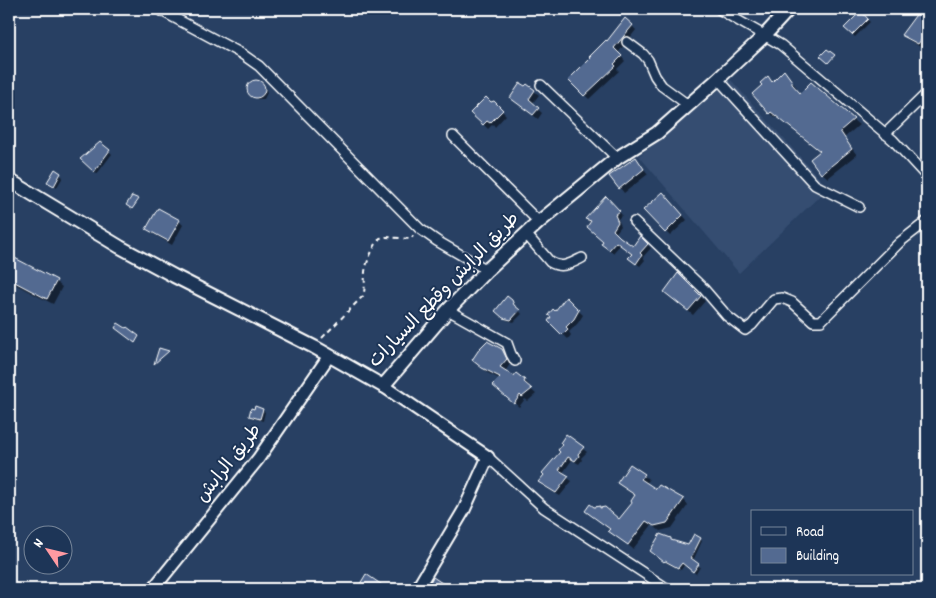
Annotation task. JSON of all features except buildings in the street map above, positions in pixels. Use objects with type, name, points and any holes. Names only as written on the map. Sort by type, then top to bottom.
[{"type":"main road","name":"طريق الرابش وقطع السيارات","points":[[9,180],[134,254],[314,347],[383,386],[448,310],[487,270],[539,222],[617,158],[658,133],[718,79],[789,9]]},
{"type":"street","points":[[158,9],[242,54],[259,66],[420,229],[487,270]]},
{"type":"street","points":[[719,9],[737,21],[765,34],[787,50],[885,134],[908,155],[927,177]]},
{"type":"street","points":[[627,42],[648,60],[662,86],[688,106]]},
{"type":"street","points":[[718,79],[814,185],[859,207]]},
{"type":"street","points":[[541,85],[617,158]]},
{"type":"street","points":[[885,134],[927,94]]},
{"type":"street","points":[[453,136],[539,222]]},
{"type":"street","points":[[634,222],[703,288],[729,318],[745,330],[752,325],[774,300],[782,298],[792,302],[813,321],[821,321],[900,242],[927,221]]},
{"type":"street","points":[[526,234],[550,262],[555,265],[568,265],[582,258]]},
{"type":"street","points":[[448,310],[507,343],[515,361]]},
{"type":"street","name":"طريق الرابش","points":[[153,589],[258,459],[329,356]]},
{"type":"street","points":[[383,386],[488,457],[544,508],[668,589]]},
{"type":"street","points":[[417,589],[464,510],[488,457]]},
{"type":"path","points":[[314,347],[363,296],[366,287],[365,270],[375,245],[380,238],[410,238],[420,229]]},
{"type":"shaded area","points":[[731,80],[828,188],[739,273],[639,156]]}]
